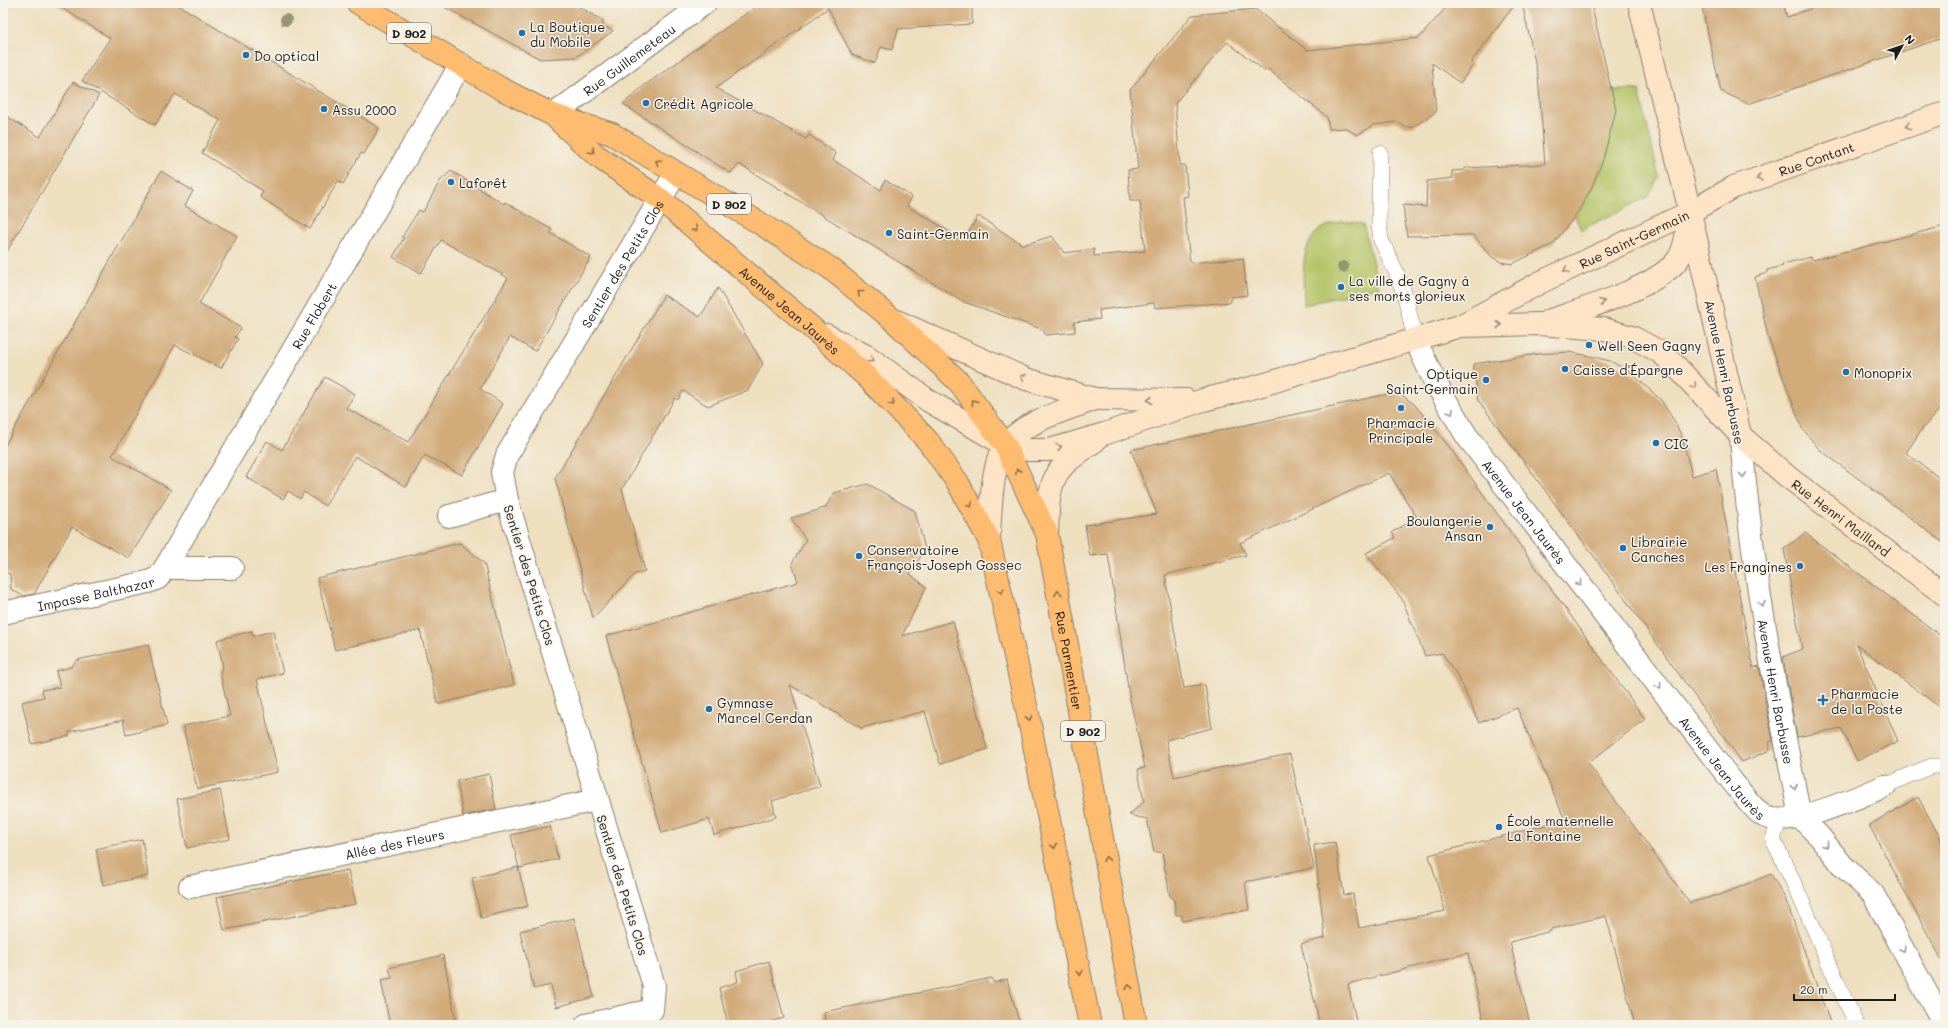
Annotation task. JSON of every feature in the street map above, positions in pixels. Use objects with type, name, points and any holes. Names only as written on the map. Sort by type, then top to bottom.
[{"type":"main road","name":"Avenue Jean Jaurès","points":[[358,3],[500,88],[553,115],[612,134],[830,268],[891,318],[959,382],[1005,445]]},
{"type":"main road","name":"Avenue Henri Barbusse","points":[[1639,3],[1690,212],[1741,436]]},
{"type":"main road","name":"Rue Contant","points":[[1690,212],[1734,187],[1945,113]]},
{"type":"main road","name":"Avenue Jean Jaurès","points":[[553,115],[597,156],[660,199],[812,328],[867,377],[928,441],[958,483],[989,540]]},
{"type":"main road","name":"Rue Saint-Germain","points":[[1539,324],[1598,304],[1630,291],[1664,273],[1677,261],[1686,240],[1690,212]]},
{"type":"main road","name":"Rue Saint-Germain","points":[[1415,339],[1460,326],[1541,282],[1690,212]]},
{"type":"main road","points":[[891,318],[1026,379],[1095,399],[1203,400]]},
{"type":"main road","name":"Rue Saint-Germain","points":[[1460,326],[1539,324],[1604,329],[1632,337],[1660,352],[1673,363],[1741,436]]},
{"type":"main road","points":[[812,328],[868,357],[929,401],[1005,445],[1029,450],[1050,450],[1104,434],[1203,400],[1255,387],[1415,339]]},
{"type":"main road","points":[[989,540],[995,471],[1005,445],[1022,430],[1037,421],[1095,399]]},
{"type":"main road","points":[[1047,534],[1049,498],[1054,478],[1063,466],[1104,434]]},
{"type":"main road","name":"Rue Henri Maillard","points":[[1741,436],[1788,477],[1945,595]]},
{"type":"main road","name":"Rue Parmentier","points":[[1005,445],[1047,534],[1136,1025]]},
{"type":"main road","name":"D 902","points":[[989,540],[1025,702],[1090,1025]]},
{"type":"street","name":"Rue Guillemeteau","points":[[553,115],[704,3]]},
{"type":"street","name":"Rue Flobert","points":[[165,568],[461,64]]},
{"type":"street","name":"Sentier des Petits Clos","points":[[586,1025],[652,1010],[654,986],[507,500],[502,472],[507,455],[676,173]]},
{"type":"street","name":"Avenue Jean Jaurès","points":[[1415,339],[1434,380],[1466,435],[1724,771],[1763,816],[1789,818]]},
{"type":"street","name":"Avenue Henri Barbusse","points":[[1741,436],[1745,501],[1755,563],[1789,818]]},
{"type":"street","points":[[449,516],[507,500]]},
{"type":"street","name":"Impasse Balthazar","points":[[3,614],[148,582],[158,578],[165,568],[232,568]]},
{"type":"street","points":[[1789,818],[1842,805],[1885,786]]},
{"type":"street","name":"Allée des Fleurs","points":[[190,887],[597,800]]},
{"type":"street","points":[[1789,818],[1820,837],[1843,866],[1873,894],[1944,1025]]},
{"type":"lane","points":[[1380,153],[1380,240],[1398,276],[1415,339]]},
{"type":"lane","points":[[1885,786],[1932,766],[1944,767]]},
{"type":"lane","points":[[1789,818],[1773,840],[1793,878],[1830,969],[1857,1025]]},
{"type":"green space","points":[[1608,90],[1639,90],[1659,177],[1648,197],[1581,230],[1575,216],[1591,189],[1603,160]]},
{"type":"green space","points":[[1342,221],[1363,224],[1379,287],[1304,305],[1303,275],[1305,255],[1312,237],[1319,230]]},
{"type":"building","points":[[54,3],[175,3],[379,128],[364,154],[361,153],[343,184],[338,181],[310,229],[260,197],[263,191],[202,153],[220,120],[175,94],[155,125],[82,81],[110,38]]},
{"type":"building","points":[[437,3],[573,3],[603,21],[602,25],[613,31],[576,57],[540,59]]},
{"type":"building","points":[[761,3],[972,3],[972,24],[898,29],[892,50],[881,47],[875,63],[852,55],[828,8],[716,88],[806,139],[809,135],[836,153],[833,160],[881,190],[885,180],[912,197],[907,206],[964,240],[978,216],[1023,245],[1052,236],[1064,253],[1094,249],[1094,256],[1145,251],[1140,201],[1130,201],[1128,170],[1138,169],[1130,90],[1192,15],[1255,9],[1307,50],[1419,38],[1450,3],[1516,3],[1471,62],[1473,65],[1460,83],[1432,63],[1436,112],[1413,127],[1405,127],[1397,122],[1374,125],[1357,135],[1346,128],[1329,129],[1327,117],[1268,69],[1265,71],[1227,42],[1175,103],[1180,165],[1185,165],[1188,196],[1183,197],[1190,263],[1243,258],[1247,295],[1231,297],[1231,302],[1155,308],[1154,303],[1099,310],[1100,319],[1074,322],[1075,332],[1045,335],[1044,330],[964,302],[739,164],[730,173],[623,104],[645,85]]},
{"type":"building","points":[[1522,3],[1591,3],[1616,110],[1603,160],[1591,189],[1578,212],[1553,244],[1512,264],[1501,262],[1492,257],[1473,235],[1407,236],[1403,205],[1426,207],[1427,181],[1453,178],[1452,171],[1464,170],[1464,168],[1545,164],[1538,76]]},
{"type":"building","points":[[1701,3],[1783,3],[1787,17],[1827,3],[1945,3],[1945,37],[1748,104],[1721,91]]},
{"type":"building","points":[[73,82],[99,95],[3,258],[3,114],[40,137]]},
{"type":"building","points":[[161,171],[193,191],[185,206],[237,236],[199,304],[241,328],[235,337],[238,339],[221,368],[175,345],[112,456],[171,490],[129,558],[72,527],[34,594],[23,596],[11,589],[10,574],[3,571],[3,449]]},
{"type":"building","points":[[451,171],[504,204],[505,202],[552,230],[550,233],[591,257],[535,351],[510,337],[480,389],[503,404],[462,475],[425,455],[406,487],[355,456],[325,506],[304,492],[300,499],[288,491],[283,499],[246,477],[267,441],[282,450],[325,377],[355,394],[346,408],[408,442],[508,278],[441,240],[421,273],[393,257],[404,238],[402,237],[419,210],[423,212],[440,181]]},
{"type":"building","points":[[1945,226],[1945,403],[1922,429],[1906,453],[1945,482],[1945,544],[1819,449],[1802,428],[1768,337],[1755,277],[1767,273],[1767,270],[1783,266],[1782,264],[1811,257],[1813,260]]},
{"type":"building","points":[[718,288],[763,364],[748,390],[708,406],[683,391],[678,400],[675,398],[622,489],[645,571],[635,574],[593,618],[555,478],[664,295],[700,317]]},
{"type":"building","points":[[1569,352],[1610,361],[1630,372],[1661,400],[1675,422],[1682,437],[1692,476],[1716,469],[1753,668],[1759,666],[1773,741],[1768,742],[1770,750],[1742,762],[1604,570],[1478,400],[1473,364],[1538,354]]},
{"type":"building","points":[[1397,392],[1414,404],[1447,444],[1645,719],[1588,763],[1690,903],[1717,895],[1718,896],[1771,874],[1785,898],[1831,1025],[1635,1025],[1606,916],[1551,929],[1551,931],[1510,942],[1530,1025],[1484,1025],[1468,953],[1348,984],[1357,1025],[1320,1025],[1301,944],[1325,938],[1314,845],[1335,842],[1344,895],[1353,894],[1359,928],[1445,911],[1429,855],[1565,820],[1517,708],[1479,723],[1459,678],[1442,653],[1425,656],[1402,599],[1366,553],[1395,538],[1392,532],[1417,518],[1389,473],[1240,543],[1246,555],[1165,575],[1184,688],[1205,685],[1212,728],[1166,740],[1174,777],[1290,754],[1314,868],[1245,882],[1249,910],[1182,921],[1182,915],[1176,915],[1174,899],[1170,896],[1162,852],[1154,852],[1147,819],[1129,815],[1144,802],[1138,769],[1145,768],[1129,694],[1108,554],[1090,556],[1085,525],[1157,514],[1131,450]]},
{"type":"building","points":[[868,484],[915,511],[925,549],[910,574],[926,587],[902,636],[953,621],[987,749],[940,764],[925,711],[861,728],[790,685],[820,786],[772,801],[776,817],[714,835],[709,819],[662,833],[606,636],[798,582],[792,563],[806,540],[791,518],[825,508],[834,493]]},
{"type":"building","points":[[1805,533],[1945,639],[1945,711],[1856,644],[1898,741],[1857,761],[1841,728],[1797,737],[1783,657],[1802,649],[1784,549]]},
{"type":"building","points":[[460,543],[484,563],[514,685],[438,704],[420,630],[335,650],[317,578]]},
{"type":"building","points":[[252,631],[253,636],[273,631],[283,673],[257,679],[278,772],[197,789],[183,726],[230,716],[220,672],[223,666],[217,640]]},
{"type":"building","points":[[148,645],[167,725],[126,735],[123,720],[69,732],[69,736],[32,744],[22,702],[44,697],[42,690],[60,687],[56,671],[71,667],[77,660]]},
{"type":"building","points":[[489,774],[496,809],[463,816],[457,781]]},
{"type":"building","points":[[220,790],[230,839],[187,848],[177,799]]},
{"type":"building","points":[[1918,797],[1945,847],[1945,966],[1869,825]]},
{"type":"building","points":[[550,826],[558,859],[519,868],[511,835]]},
{"type":"building","points":[[142,839],[148,876],[103,885],[96,849]]},
{"type":"building","points":[[518,867],[528,906],[481,918],[472,878]]},
{"type":"building","points":[[348,870],[356,904],[224,930],[217,897]]},
{"type":"building","points":[[574,918],[594,997],[556,1007],[551,985],[534,989],[520,931]]},
{"type":"building","points":[[443,955],[457,1025],[390,1025],[381,980],[392,978],[389,968]]},
{"type":"building","points":[[769,961],[784,1018],[758,1025],[728,1025],[719,988],[738,982],[736,971]]},
{"type":"building","points":[[992,978],[994,983],[1007,979],[1020,1025],[825,1025],[824,1012]]},
{"type":"place","name":"La Boutique du Mobile","points":[[522,33]]},
{"type":"place","name":"Do optical","points":[[246,55]]},
{"type":"place","name":"Crédit Agricole","points":[[646,103]]},
{"type":"place","name":"Assu 2000","points":[[324,109]]},
{"type":"place","name":"Laforêt","points":[[451,182]]},
{"type":"place","name":"Saint-Germain","points":[[889,233]]},
{"type":"place","name":"La ville de Gagny à ses morts glorieux","points":[[1341,287]]},
{"type":"place","name":"Well Seen Gagny","points":[[1589,345]]},
{"type":"place","name":"Caisse d'Épargne","points":[[1565,369]]},
{"type":"place","name":"Monoprix","points":[[1846,372]]},
{"type":"place","name":"Optique Saint-Germain","points":[[1486,380]]},
{"type":"place","name":"Pharmacie Principale","points":[[1401,408]]},
{"type":"place","name":"CIC","points":[[1656,443]]},
{"type":"place","name":"Boulangerie Ansan","points":[[1490,527]]},
{"type":"place","name":"Librairie Canches","points":[[1623,548]]},
{"type":"place","name":"Conservatoire François-Joseph Gossec","points":[[859,556]]},
{"type":"place","name":"Les Frangines","points":[[1800,566]]},
{"type":"place","name":"Pharmacie de la Poste","points":[[1823,700]]},
{"type":"place","name":"Gymnase Marcel Cerdan","points":[[709,709]]},
{"type":"place","name":"École maternelle La Fontaine","points":[[1499,827]]}]
